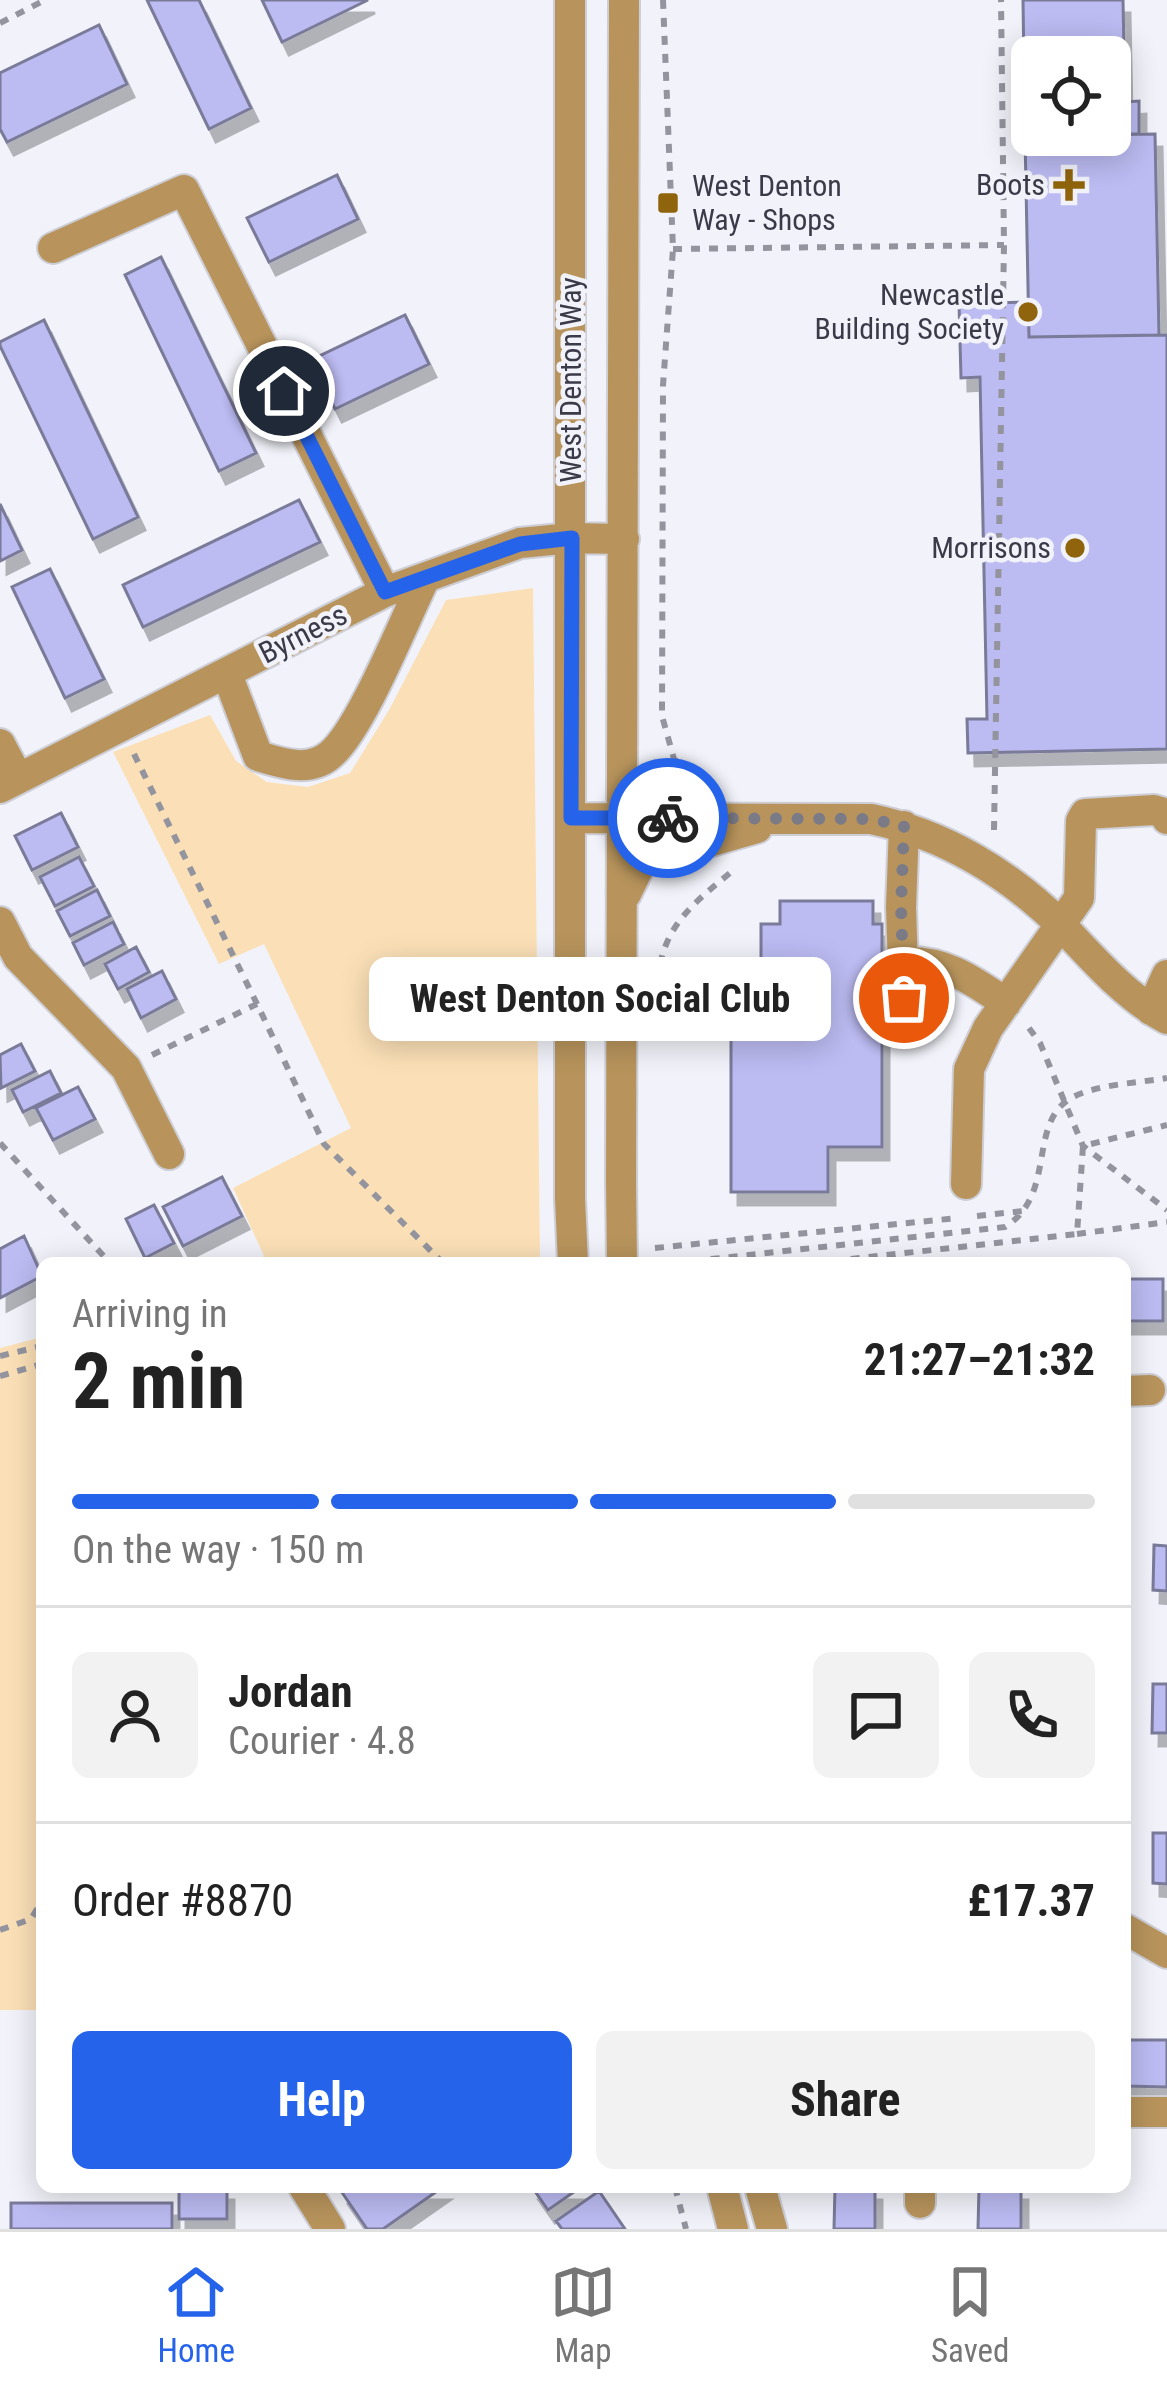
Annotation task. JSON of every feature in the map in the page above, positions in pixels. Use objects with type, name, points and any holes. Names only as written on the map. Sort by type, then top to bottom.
[{"type":"street","name":"West Denton Way","points":[[567,1257],[570,0]]},
{"type":"street","name":"West Denton Way","points":[[624,0],[621,1182],[634,1256]]},
{"type":"street","points":[[53,248],[184,190],[385,592]]},
{"type":"street","name":"Byrness","points":[[9,783],[385,592],[520,544],[624,539]]},
{"type":"street","points":[[227,674],[258,756],[293,767],[328,758],[351,731],[425,578]]},
{"type":"street","points":[[0,743],[9,783]]},
{"type":"street","points":[[966,1184],[969,1069],[1006,1003],[1079,898],[1081,821],[1085,814],[1154,810],[1167,819]]},
{"type":"street","points":[[571,818],[734,826],[791,818],[871,819],[904,826],[999,874],[1159,1015]]},
{"type":"street","points":[[624,899],[642,861],[734,826]]},
{"type":"street","points":[[904,826],[904,998]]},
{"type":"street","points":[[0,922],[18,957],[126,1068],[169,1154]]},
{"type":"street","points":[[902,962],[920,961],[958,971],[1006,1003]]},
{"type":"street","points":[[1159,1015],[1167,975]]},
{"type":"street","points":[[1131,1932],[1167,1953]]},
{"type":"street","points":[[1131,2112],[1167,2112]]},
{"type":"street","points":[[308,2193],[330,2229]]},
{"type":"street","points":[[724,2193],[733,2229]]},
{"type":"street","points":[[762,2193],[772,2229]]},
{"type":"path","points":[[0,23],[45,0]]},
{"type":"path","points":[[657,1001],[659,955],[687,909],[734,868],[734,826],[725,802],[674,760],[662,716],[663,385],[673,249],[663,0]]},
{"type":"path","points":[[999,874],[992,810],[1004,245],[1001,0]]},
{"type":"path","points":[[673,249],[1004,245]]},
{"type":"path","points":[[121,727],[324,1144],[437,1257]]},
{"type":"path","points":[[1006,1003],[1040,1043],[1083,1146],[1077,1234]]},
{"type":"path","points":[[126,1068],[257,1004]]},
{"type":"path","points":[[734,1257],[1005,1227],[1027,1210],[1034,1196],[1045,1138],[1064,1104],[1085,1093],[1167,1078]]},
{"type":"path","points":[[1083,1146],[1167,1126]]},
{"type":"path","points":[[0,1143],[104,1257]]},
{"type":"path","points":[[1083,1146],[1167,1210]]},
{"type":"path","points":[[634,1256],[1027,1210]]},
{"type":"path","points":[[871,1257],[1167,1222]]},
{"type":"path","points":[[918,1252],[918,1257]]},
{"type":"path","points":[[0,1356],[36,1347]]},
{"type":"path","points":[[0,1376],[36,1366]]},
{"type":"path","points":[[0,1930],[31,1918],[36,1910]]},
{"type":"path","points":[[677,2193],[686,2229]]},
{"type":"shaded area","points":[[533,588],[540,1257],[262,1257],[233,1188],[351,1128],[264,944],[219,964],[113,752],[210,715],[236,761],[267,782],[308,787],[350,773],[446,600]]},
{"type":"shaded area","points":[[36,1339],[36,2010],[0,2010],[0,1348]]},
{"type":"building","points":[[147,0],[199,0],[251,108],[209,129]]},
{"type":"building","points":[[262,0],[368,0],[282,42]]},
{"type":"building","points":[[1023,0],[1123,0],[1124,36],[1024,36]]},
{"type":"building","points":[[99,25],[127,84],[7,142],[0,129],[0,73]]},
{"type":"building","points":[[1139,101],[1139,134],[1131,134],[1131,102]]},
{"type":"building","points":[[1131,134],[1155,134],[1159,335],[1029,337],[1025,156],[1131,156]]},
{"type":"building","points":[[337,175],[358,219],[269,262],[247,218]]},
{"type":"building","points":[[161,257],[256,453],[219,471],[125,275]]},
{"type":"building","name":"Morrisons","points":[[1028,302],[1029,337],[1167,335],[1167,749],[968,753],[967,719],[987,719],[980,377],[961,378],[959,304]]},
{"type":"building","points":[[405,315],[429,364],[335,409],[311,360]]},
{"type":"building","points":[[44,320],[138,517],[93,539],[0,346]]},
{"type":"building","points":[[299,500],[320,542],[143,627],[123,585]]},
{"type":"building","points":[[0,504],[22,550],[0,561]]},
{"type":"building","points":[[50,569],[104,679],[65,698],[12,587]]},
{"type":"building","points":[[61,813],[78,847],[32,870],[15,836]]},
{"type":"building","points":[[79,857],[94,886],[55,906],[40,877]]},
{"type":"building","points":[[97,890],[110,916],[70,936],[57,911]]},
{"type":"building","points":[[780,901],[873,901],[873,924],[882,924],[882,1147],[828,1147],[828,1192],[731,1192],[731,1006],[761,1006],[761,924],[780,924]]},
{"type":"building","points":[[113,922],[124,944],[84,965],[73,943]]},
{"type":"building","points":[[136,947],[149,972],[118,989],[105,964]]},
{"type":"building","points":[[162,971],[176,999],[141,1018],[127,989]]},
{"type":"building","points":[[21,1044],[35,1071],[1,1088],[0,1055]]},
{"type":"building","points":[[50,1071],[61,1093],[23,1112],[12,1090]]},
{"type":"building","points":[[78,1087],[95,1119],[53,1140],[36,1108]]},
{"type":"building","points":[[222,1177],[242,1216],[183,1246],[163,1207]]},
{"type":"building","points":[[154,1205],[174,1243],[145,1257],[126,1219]]},
{"type":"building","points":[[24,1236],[36,1263],[36,1279],[0,1298],[0,1249]]},
{"type":"building","points":[[1131,1279],[1163,1279],[1163,1321],[1131,1321]]},
{"type":"building","points":[[1154,1545],[1167,1546],[1167,1591],[1153,1590]]},
{"type":"building","points":[[1153,1684],[1167,1684],[1167,1733],[1152,1733]]},
{"type":"building","points":[[1153,1833],[1167,1833],[1167,1884],[1153,1883]]},
{"type":"building","points":[[1131,2040],[1167,2040],[1167,2087],[1131,2086]]},
{"type":"building","points":[[179,2193],[227,2193],[227,2219],[179,2219]]},
{"type":"building","points":[[342,2193],[434,2193],[383,2229],[367,2229]]},
{"type":"building","points":[[536,2193],[572,2193],[548,2210]]},
{"type":"building","points":[[600,2193],[625,2229],[562,2229],[556,2221]]},
{"type":"building","points":[[835,2193],[875,2193],[875,2229],[834,2229]]},
{"type":"building","points":[[979,2193],[1021,2193],[1021,2229],[978,2229]]},
{"type":"building","points":[[11,2203],[172,2203],[172,2229],[11,2229]]},
{"type":"way so far","points":[[668,818],[871,819],[904,826],[904,998]]},
{"type":"place","name":"Boots","points":[[1069,185]]},
{"type":"place","name":"West Denton Way - Shops","points":[[668,203]]},
{"type":"place","name":"Newcastle Building Society","points":[[1028,312]]},
{"type":"place","name":"Morrisons","points":[[1075,548]]},
{"type":"place","name":"West Denton Social Club","points":[[904,998]]},
{"type":"route","points":[[284,391],[385,592],[520,544],[572,538],[571,818],[668,818]]}]
